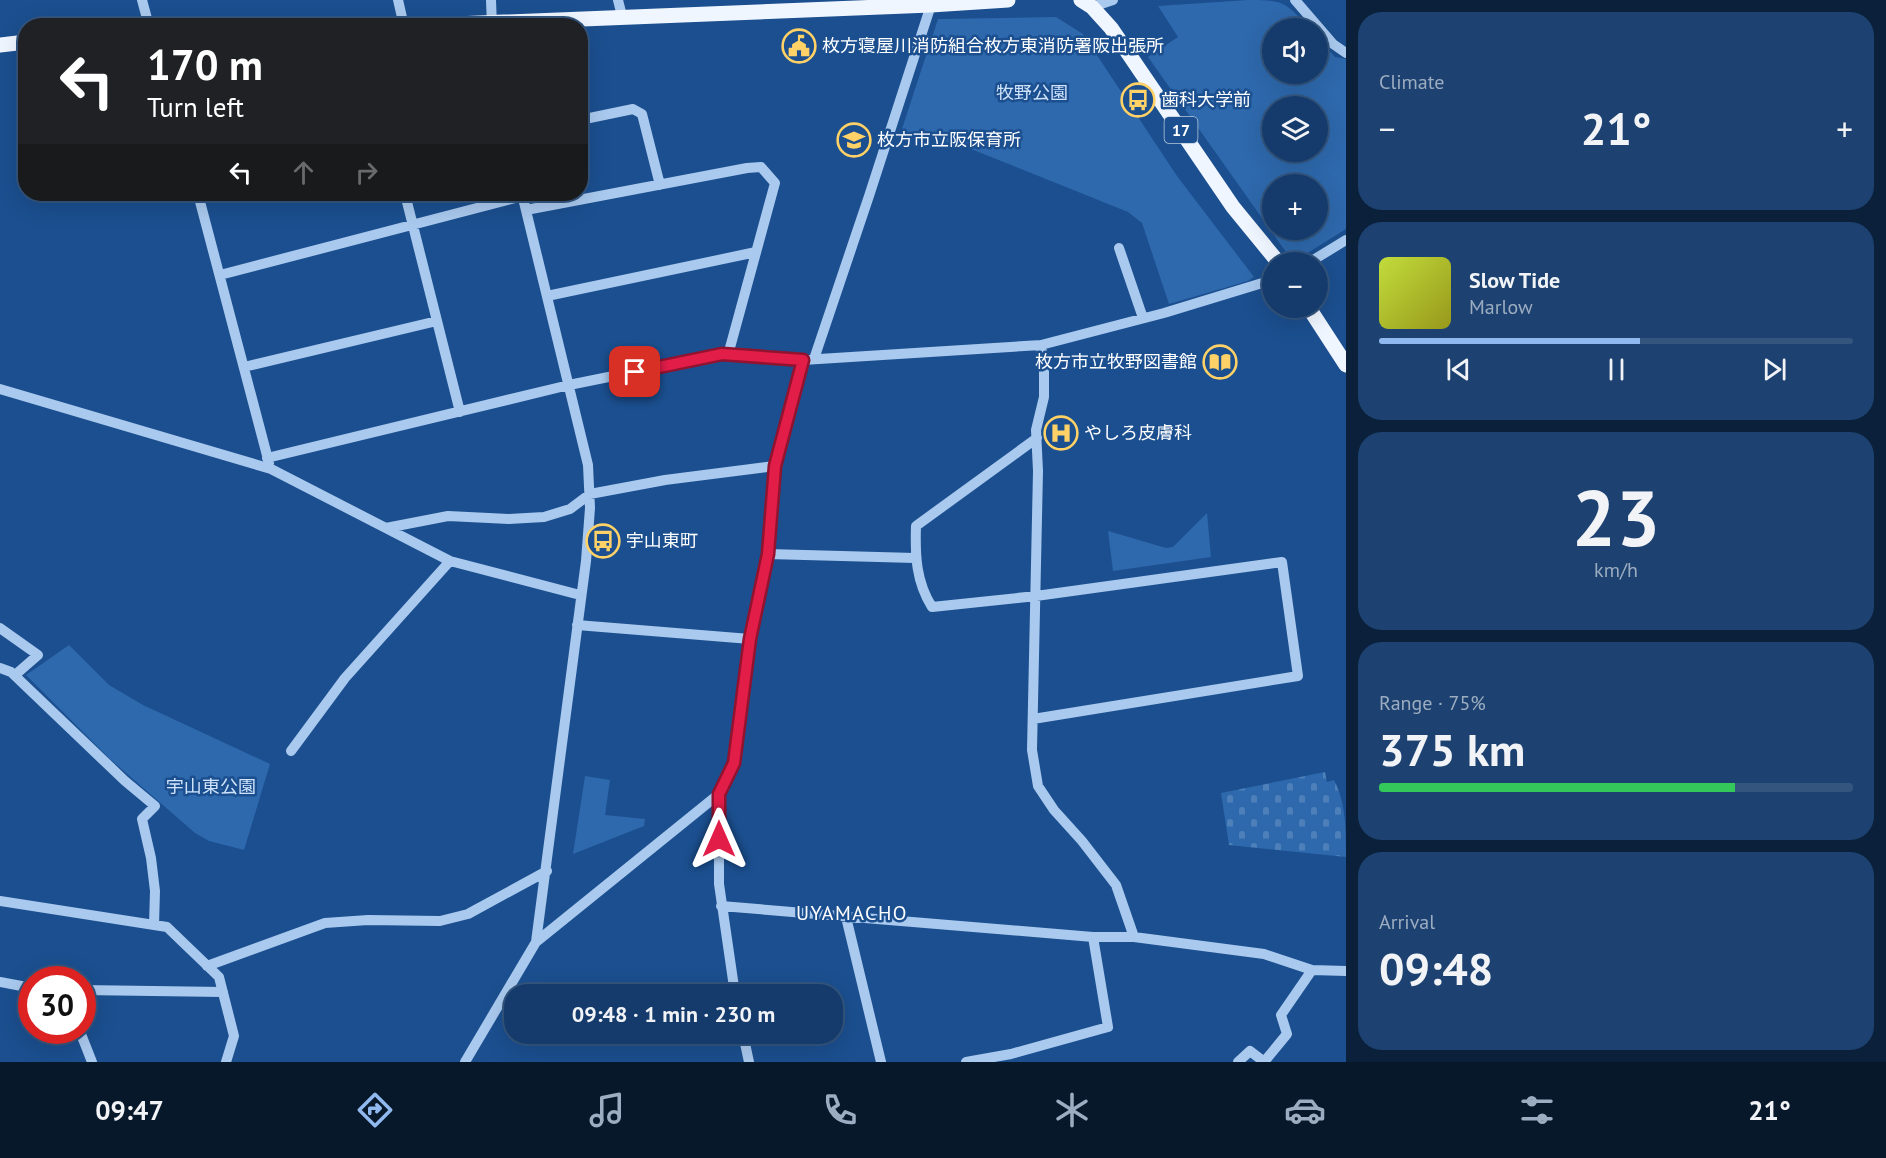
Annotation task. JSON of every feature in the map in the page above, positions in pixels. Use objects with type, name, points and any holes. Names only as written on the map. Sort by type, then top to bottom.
[{"type":"main road","points":[[585,18],[740,6],[931,5],[1008,0]]},
{"type":"main road","name":"17","points":[[1087,3],[1111,27],[1233,207],[1270,252]]},
{"type":"main road","points":[[0,45],[18,43]]},
{"type":"main road","points":[[1316,318],[1346,364]]},
{"type":"street","points":[[142,0],[147,18]]},
{"type":"street","points":[[398,0],[402,18]]},
{"type":"street","points":[[491,0],[492,18]]},
{"type":"street","points":[[618,0],[622,16]]},
{"type":"street","points":[[1087,3],[1113,0]]},
{"type":"street","points":[[1295,0],[1333,44],[1346,53]]},
{"type":"street","points":[[733,984],[718,885],[719,794],[734,763],[750,639],[768,554],[775,466],[808,360],[869,196],[931,5]]},
{"type":"street","points":[[588,118],[633,109],[642,114],[660,185]]},
{"type":"street","points":[[588,198],[761,167],[775,183],[728,355]]},
{"type":"street","points":[[200,201],[269,464]]},
{"type":"street","points":[[407,201],[460,412]]},
{"type":"street","points":[[220,275],[501,201]]},
{"type":"street","points":[[524,201],[588,465],[590,494],[586,561],[536,942]]},
{"type":"street","points":[[526,210],[574,201]]},
{"type":"street","points":[[1326,252],[1346,240]]},
{"type":"street","points":[[1119,248],[1143,318]]},
{"type":"street","points":[[547,296],[756,252]]},
{"type":"street","points":[[269,464],[569,385],[728,355],[808,360],[1041,345],[1262,283]]},
{"type":"street","points":[[244,367],[437,321]]},
{"type":"street","points":[[1041,345],[1044,397],[1036,430],[1036,596],[1032,750],[1038,786],[1054,810],[1082,841],[1116,885],[1134,937]]},
{"type":"street","points":[[0,389],[269,464],[450,561],[580,595]]},
{"type":"street","points":[[1033,719],[1298,676],[1282,562],[1036,596],[932,607],[923,594],[915,558],[916,526],[1037,438]]},
{"type":"street","points":[[386,528],[448,516],[509,519],[544,517],[570,509],[590,494],[665,480],[775,466]]},
{"type":"street","points":[[768,554],[915,558]]},
{"type":"street","points":[[291,751],[345,678],[450,561]]},
{"type":"street","points":[[577,625],[750,639]]},
{"type":"street","points":[[0,628],[38,655],[15,675]]},
{"type":"street","points":[[0,668],[15,675],[155,807],[142,819],[151,858],[155,891],[154,925]]},
{"type":"street","points":[[465,1062],[536,942],[719,794]]},
{"type":"street","points":[[207,966],[325,923],[368,920],[440,921],[468,914],[547,870]]},
{"type":"street","points":[[0,902],[167,927],[219,977],[234,1036],[226,1062]]},
{"type":"street","points":[[721,906],[1093,937],[1134,937],[1264,954],[1312,970],[1346,971]]},
{"type":"street","points":[[846,917],[881,1062]]},
{"type":"street","points":[[966,1062],[1011,1054],[1108,1027],[1093,937]]},
{"type":"street","points":[[1238,1062],[1250,1051],[1264,1062],[1287,1034],[1281,1016],[1312,970]]},
{"type":"street","points":[[0,982],[18,987]]},
{"type":"street","points":[[96,990],[223,992]]},
{"type":"street","points":[[85,1044],[92,1062]]},
{"type":"street","points":[[745,1044],[749,1062]]},
{"type":"green space","points":[[1248,0],[1270,1],[1283,4],[1300,18],[1262,18],[1262,84],[1328,84],[1328,49],[1335,57],[1346,59],[1346,229],[1309,252],[1286,252],[1277,240],[1328,240],[1328,174],[1262,174],[1262,218],[1148,57],[1178,37],[1158,6]]},
{"type":"green space","name":"牧野公園","points":[[1056,17],[1083,34],[1177,176],[1254,277],[1248,281],[1169,304],[1142,223],[1128,212],[971,149],[924,136],[898,141],[938,19]]},
{"type":"green space","points":[[1207,513],[1211,557],[1113,571],[1108,531],[1166,548],[1173,547]]},
{"type":"green space","name":"宇山東公園","points":[[69,645],[109,685],[143,705],[270,764],[244,850],[209,841],[195,833],[110,759],[26,675]]},
{"type":"green space","points":[[1325,772],[1327,782],[1334,780],[1341,798],[1346,857],[1229,845],[1221,793]]},
{"type":"green space","points":[[585,776],[610,780],[605,815],[645,819],[644,826],[573,854]]},
{"type":"place","name":"枚方寝屋川消防組合枚方東消防署阪出張所","points":[[799,46]]},
{"type":"place","name":"歯科大学前","points":[[1138,100]]},
{"type":"place","name":"枚方市立阪保育所","points":[[854,140]]},
{"type":"place","name":"枚方市立牧野図書館","points":[[1220,362]]},
{"type":"place","name":"やしろ皮膚科","points":[[1061,433]]},
{"type":"place","name":"宇山東町","points":[[603,541]]},
{"type":"district","name":"UYAMACHO","points":[[852,913]]},
{"type":"route","points":[[635,372],[722,354],[803,360],[775,466],[768,554],[750,639],[734,763],[719,794],[719,839]]}]
